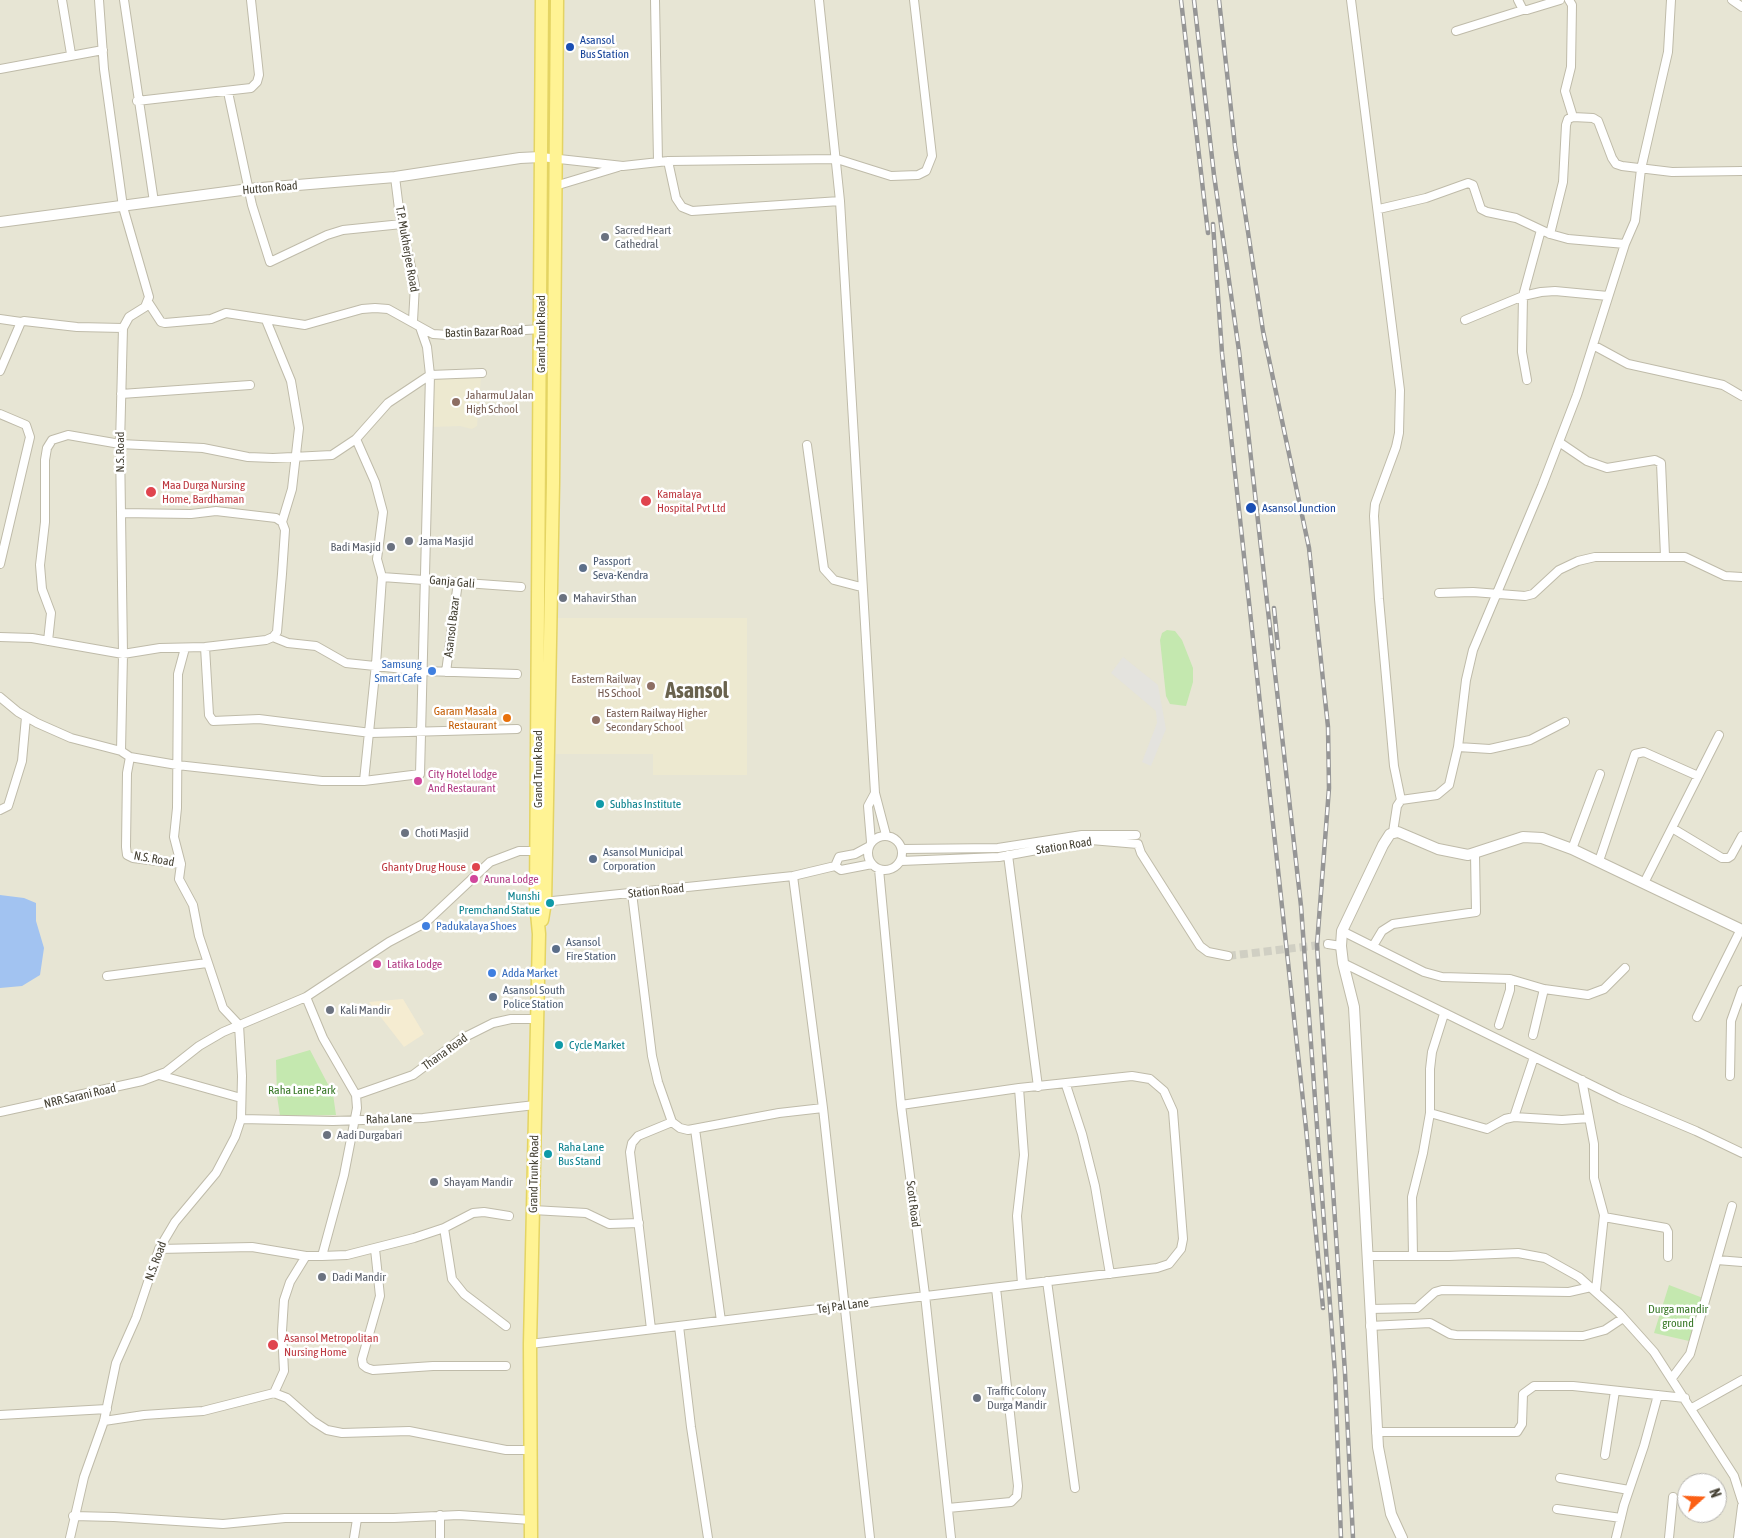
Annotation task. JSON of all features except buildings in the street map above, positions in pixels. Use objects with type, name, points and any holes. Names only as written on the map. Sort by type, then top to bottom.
[{"type":"main road","name":"Grand Trunk Road","points":[[531,1538],[530,1344],[535,1019],[540,902],[537,851],[542,0]]},
{"type":"main road","points":[[540,902],[553,493],[557,0]]},
{"type":"street","points":[[62,0],[71,54]]},
{"type":"street","points":[[0,319],[77,327],[123,328],[129,317],[148,302],[149,291],[122,207],[98,0]]},
{"type":"street","points":[[124,0],[137,100],[154,202]]},
{"type":"street","points":[[137,100],[228,92],[251,88],[257,82],[259,75],[251,0]]},
{"type":"street","points":[[654,0],[658,161]]},
{"type":"street","points":[[819,0],[840,201],[861,587],[875,793],[886,835]]},
{"type":"street","points":[[555,186],[623,166],[658,161],[837,159],[900,177],[918,175],[926,171],[932,156],[914,0]]},
{"type":"street","points":[[1352,0],[1400,390],[1400,420],[1396,447],[1375,504],[1374,516],[1394,766],[1401,800],[1397,806],[1393,832],[1382,846],[1342,931],[1341,946],[1343,963],[1354,1007],[1369,1256],[1370,1326],[1376,1432],[1391,1514],[1402,1538]]},
{"type":"street","points":[[1518,0],[1523,10]]},
{"type":"street","points":[[1456,31],[1560,0]]},
{"type":"street","points":[[1569,0],[1572,5],[1571,67],[1566,91],[1573,117]]},
{"type":"street","points":[[1401,800],[1437,795],[1450,785],[1458,748],[1466,680],[1473,650],[1559,442],[1593,346],[1625,244],[1635,220],[1641,169],[1668,52],[1671,0]]},
{"type":"street","points":[[1732,0],[1742,7]]},
{"type":"street","points":[[0,69],[71,54],[103,50]]},
{"type":"street","points":[[228,92],[258,228],[270,262],[327,235],[343,230],[402,224]]},
{"type":"street","points":[[1550,234],[1564,182],[1566,125],[1568,119],[1573,117],[1593,118],[1598,121],[1616,164],[1672,172],[1739,170]]},
{"type":"street","points":[[541,157],[623,166]]},
{"type":"street","name":"Hutton Road","points":[[0,222],[249,189],[395,177],[520,158],[541,157]]},
{"type":"street","points":[[668,161],[676,198],[682,206],[692,211],[840,201]]},
{"type":"street","name":"T.P. Mukherjee Road","points":[[395,177],[402,224],[416,285],[413,321]]},
{"type":"street","points":[[1379,210],[1426,198],[1468,183],[1473,185],[1481,209],[1487,212],[1516,218],[1550,234],[1578,241],[1625,244]]},
{"type":"street","points":[[1527,380],[1522,352],[1523,296],[1541,230]]},
{"type":"street","points":[[1465,320],[1523,296],[1555,291],[1608,296]]},
{"type":"street","name":"Bastin Bazar Road","points":[[148,302],[162,322],[165,323],[211,319],[226,313],[305,325],[362,309],[375,308],[388,309],[413,321],[420,328],[433,334],[448,335],[541,329]]},
{"type":"street","points":[[266,320],[291,381],[299,428],[294,458],[292,489],[282,522]]},
{"type":"street","points":[[0,371],[21,322]]},
{"type":"street","name":"N.S. Road","points":[[121,750],[120,444],[123,328]]},
{"type":"street","points":[[0,697],[26,717],[71,738],[121,750],[130,757],[177,765],[322,781],[364,781],[420,774],[430,375],[427,347],[420,328]]},
{"type":"street","points":[[1593,346],[1628,364],[1723,385],[1742,396]]},
{"type":"street","points":[[48,641],[51,613],[42,589],[40,570],[45,522],[47,448],[58,437],[68,435],[120,444],[204,448],[248,457],[294,458],[332,455],[356,439],[388,403],[430,375],[482,373]]},
{"type":"street","points":[[122,394],[250,385]]},
{"type":"street","points":[[0,414],[26,426],[30,437],[0,564]]},
{"type":"street","points":[[356,439],[381,499],[383,522],[377,559],[382,577],[371,733],[364,781]]},
{"type":"street","points":[[1559,442],[1587,461],[1607,468],[1655,460],[1661,463],[1665,556]]},
{"type":"street","points":[[806,445],[824,569],[834,580],[861,587]]},
{"type":"street","points":[[0,637],[32,638],[122,654],[160,648],[205,647],[266,640],[273,637],[277,632],[285,530],[282,522],[276,518],[216,511],[191,514],[121,513]]},
{"type":"street","points":[[1438,593],[1533,594],[1552,575],[1585,559],[1684,557],[1725,576],[1742,577]]},
{"type":"street","name":"Ganja Gali","points":[[382,577],[522,587]]},
{"type":"street","name":"Asansol Bazar","points":[[446,672],[458,582]]},
{"type":"street","points":[[273,637],[288,643],[316,646],[346,663],[376,664],[423,671],[516,674]]},
{"type":"street","points":[[205,647],[210,719],[259,719],[371,733],[517,729]]},
{"type":"street","points":[[181,864],[174,837],[178,674],[184,648]]},
{"type":"street","points":[[0,810],[8,806],[22,761],[26,717]]},
{"type":"street","points":[[1458,748],[1490,749],[1514,744],[1540,736],[1565,722]]},
{"type":"street","points":[[1644,883],[1719,735]]},
{"type":"street","points":[[1599,862],[1635,754],[1644,752],[1698,776]]},
{"type":"street","name":"N.S. Road","points":[[70,1538],[84,1477],[104,1422],[116,1363],[136,1318],[159,1250],[175,1222],[216,1173],[235,1137],[241,1119],[238,1025],[223,1008],[199,936],[193,905],[179,879],[181,864],[133,858],[128,855],[125,833],[130,757]]},
{"type":"street","points":[[1572,849],[1600,774]]},
{"type":"street","points":[[870,845],[876,838],[886,835],[897,840],[902,849],[901,860],[893,869],[879,869],[872,864],[868,853],[870,845],[868,806],[875,793]]},
{"type":"street","points":[[1672,828],[1722,858],[1728,858],[1742,836]]},
{"type":"street","points":[[1393,832],[1402,833],[1438,849],[1458,855],[1475,854],[1523,837],[1542,838],[1572,849],[1742,930],[1697,1017]]},
{"type":"street","name":"Station Road","points":[[902,849],[998,848],[1082,835],[1136,834]]},
{"type":"street","name":"Station Road","points":[[901,860],[985,858],[1090,840],[1138,844],[1141,853],[1195,939],[1208,952],[1228,956]]},
{"type":"street","name":"Station Road","points":[[835,866],[839,857],[855,854],[870,845]]},
{"type":"street","name":"NRR Sarani Road","points":[[0,1112],[142,1082],[159,1075],[199,1046],[238,1025],[306,997],[375,951],[432,918],[466,882],[490,862],[519,851],[537,851]]},
{"type":"street","points":[[1373,946],[1382,931],[1393,924],[1476,912],[1475,854]]},
{"type":"street","points":[[1008,855],[1038,1087]]},
{"type":"street","name":"Station Road","points":[[835,866],[840,870],[872,864]]},
{"type":"street","name":"Station Road","points":[[540,902],[793,876],[835,866]]},
{"type":"street","name":"Scott Road","points":[[879,869],[901,1104],[925,1295],[951,1538]]},
{"type":"street","points":[[793,876],[823,1108],[870,1538]]},
{"type":"street","points":[[632,893],[652,1056],[658,1082],[672,1122],[680,1128],[694,1129],[779,1113],[823,1108]]},
{"type":"street","points":[[1342,931],[1433,976],[1510,979],[1544,989],[1588,995],[1597,993],[1625,968]]},
{"type":"street","points":[[1328,944],[1341,946]]},
{"type":"street","points":[[107,976],[208,963]]},
{"type":"street","points":[[1343,963],[1582,1080],[1742,1153]]},
{"type":"street","points":[[1500,1025],[1510,990],[1510,979]]},
{"type":"street","points":[[1533,1035],[1544,989]]},
{"type":"street","points":[[1730,1076],[1731,1021],[1742,990]]},
{"type":"street","points":[[306,997],[323,1038],[356,1095],[355,1120],[344,1176],[322,1256]]},
{"type":"street","points":[[1413,1256],[1412,1198],[1424,1154],[1430,1113],[1430,1069],[1444,1014]]},
{"type":"street","name":"Thana Road","points":[[356,1095],[413,1075],[461,1039],[493,1023],[512,1019],[535,1019]]},
{"type":"street","points":[[1514,1117],[1534,1057]]},
{"type":"street","points":[[159,1075],[241,1098]]},
{"type":"street","name":"Tej Pal Lane","points":[[530,1344],[1158,1268],[1169,1264],[1175,1259],[1183,1239],[1173,1111],[1170,1101],[1158,1085],[1141,1077],[1132,1076],[1066,1085]]},
{"type":"street","points":[[1582,1080],[1594,1144],[1594,1178],[1604,1208],[1594,1288]]},
{"type":"street","points":[[901,1104],[1019,1088],[1066,1085],[1082,1134],[1094,1186],[1110,1274]]},
{"type":"street","points":[[1019,1088],[1024,1155],[1017,1216],[1022,1284]]},
{"type":"street","name":"Raha Lane","points":[[241,1119],[277,1121],[439,1117],[535,1105]]},
{"type":"street","points":[[1430,1113],[1488,1129],[1505,1119],[1514,1117],[1562,1120],[1589,1118]]},
{"type":"street","points":[[651,1329],[630,1152],[632,1143],[638,1136],[672,1122]]},
{"type":"street","points":[[694,1129],[721,1322]]},
{"type":"street","points":[[1672,1378],[1690,1354],[1732,1206]]},
{"type":"street","points":[[533,1210],[586,1213],[609,1224],[639,1223]]},
{"type":"street","points":[[159,1250],[252,1247],[306,1256],[348,1255],[444,1228],[473,1213],[484,1212],[509,1216]]},
{"type":"street","points":[[1604,1218],[1666,1228],[1668,1232],[1668,1257]]},
{"type":"street","points":[[444,1228],[452,1279],[464,1294],[506,1326]]},
{"type":"street","points":[[374,1249],[380,1296],[362,1358],[363,1365],[366,1368],[506,1366]]},
{"type":"street","points":[[1369,1256],[1509,1253],[1530,1254],[1559,1264],[1594,1288],[1654,1352],[1692,1408],[1734,1476],[1742,1501]]},
{"type":"street","points":[[274,1393],[284,1371],[282,1331],[284,1300],[290,1282],[306,1256]]},
{"type":"street","points":[[1717,1260],[1742,1262]]},
{"type":"street","points":[[1047,1281],[1076,1488]]},
{"type":"street","points":[[948,1508],[1011,1502],[1017,1496],[1018,1486],[996,1288]]},
{"type":"street","points":[[1370,1309],[1417,1308],[1435,1292],[1442,1290],[1569,1292],[1594,1288]]},
{"type":"street","points":[[1370,1326],[1430,1323],[1450,1334],[1456,1335],[1583,1336],[1605,1330],[1623,1318]]},
{"type":"street","points":[[679,1326],[691,1427],[708,1538]]},
{"type":"street","points":[[1692,1408],[1742,1380]]},
{"type":"street","points":[[1376,1432],[1517,1432],[1522,1424],[1524,1394],[1530,1388],[1573,1386],[1685,1398]]},
{"type":"street","points":[[1605,1456],[1615,1391]]},
{"type":"street","points":[[104,1422],[144,1415],[203,1411],[274,1393],[288,1398],[313,1421],[327,1430],[342,1434],[408,1431],[506,1450],[531,1450]]},
{"type":"street","points":[[1616,1538],[1658,1395]]},
{"type":"street","points":[[0,1415],[107,1409]]},
{"type":"street","points":[[1560,1478],[1629,1490]]},
{"type":"street","points":[[1669,1538],[1673,1497]]},
{"type":"street","points":[[1738,1538],[1742,1506]]},
{"type":"street","points":[[1557,1508],[1621,1518]]},
{"type":"street","points":[[74,1516],[223,1524],[285,1518],[357,1519],[440,1515],[531,1520]]},
{"type":"street","points":[[440,1515],[440,1538]]},
{"type":"street","points":[[354,1538],[357,1519]]},
{"type":"shaded area","name":"Asansol","points":[[0,0],[1742,0],[1742,1538],[0,1538]]},
{"type":"shaded area","name":"Jaharmul Jalan High School","points":[[481,377],[477,426],[472,429],[460,426],[432,427],[432,378]]},
{"type":"shaded area","name":"Eastern Railway HS School","points":[[556,618],[747,618],[747,775],[653,775],[653,754],[556,754]]},
{"type":"shaded area","points":[[1123,657],[1158,685],[1166,729],[1151,766],[1142,762],[1157,723],[1156,711],[1111,673]]},
{"type":"shaded area","points":[[403,999],[424,1034],[404,1047],[369,1002]]},
{"type":"green space","points":[[1167,630],[1175,631],[1182,640],[1193,668],[1193,682],[1186,706],[1170,704],[1166,696],[1160,640],[1162,633]]},
{"type":"green space","name":"Raha Lane Park","points":[[310,1050],[333,1094],[336,1115],[280,1116],[277,1096],[276,1060]]},
{"type":"green space","name":"Durga mandir ground","points":[[1669,1285],[1703,1298],[1689,1341],[1654,1333]]},
{"type":"water","points":[[0,895],[24,898],[36,903],[36,921],[44,948],[40,975],[22,986],[0,988]]},
{"type":"tunnel","points":[[1228,956],[1328,944]]},
{"type":"railway","points":[[1181,0],[1208,233]]},
{"type":"railway","points":[[1194,0],[1214,175],[1239,351],[1301,906],[1335,1374],[1341,1538]]},
{"type":"railway","points":[[1219,0],[1235,146],[1263,331],[1309,548],[1328,727],[1329,788],[1317,945],[1345,1373],[1353,1538]]},
{"type":"railway","points":[[1213,224],[1222,353],[1306,1128],[1323,1308]]},
{"type":"railway","points":[[1274,608],[1278,648]]},
{"type":"place","name":"Asansol Bus Station","points":[[570,47]]},
{"type":"place","name":"Sacred Heart Cathedral","points":[[605,237]]},
{"type":"place","name":"Jaharmul Jalan High School","points":[[456,402]]},
{"type":"place","name":"Maa Durga Nursing Home, Bardhaman","points":[[151,492]]},
{"type":"place","name":"Kamalaya Hospital Pvt Ltd","points":[[646,501]]},
{"type":"place","name":"Asansol Junction","points":[[1251,508]]},
{"type":"place","name":"Jama Masjid","points":[[409,541]]},
{"type":"place","name":"Badi Masjid","points":[[391,547]]},
{"type":"place","name":"Passport Seva-Kendra","points":[[583,568]]},
{"type":"place","name":"Mahavir Sthan","points":[[563,598]]},
{"type":"place","name":"Samsung Smart Cafe","points":[[432,671]]},
{"type":"place","name":"Eastern Railway HS School","points":[[651,686]]},
{"type":"place","name":"Garam Masala Restaurant","points":[[507,718]]},
{"type":"place","name":"Eastern Railway Higher Secondary School","points":[[596,720]]},
{"type":"place","name":"City Hotel lodge And Restaurant","points":[[418,781]]},
{"type":"place","name":"Subhas Institute","points":[[600,804]]},
{"type":"place","name":"Choti Masjid","points":[[405,833]]},
{"type":"place","name":"Asansol Municipal Corporation","points":[[593,859]]},
{"type":"place","name":"Ghanty Drug House","points":[[476,867]]},
{"type":"place","name":"Aruna Lodge","points":[[474,879]]},
{"type":"place","name":"Munshi Premchand Statue","points":[[550,903]]},
{"type":"place","name":"Padukalaya Shoes","points":[[426,926]]},
{"type":"place","name":"Asansol Fire Station","points":[[556,949]]},
{"type":"place","name":"Latika Lodge","points":[[377,964]]},
{"type":"place","name":"Adda Market","points":[[492,973]]},
{"type":"place","name":"Asansol South Police Station","points":[[493,997]]},
{"type":"place","name":"Kali Mandir","points":[[330,1010]]},
{"type":"place","name":"Cycle Market","points":[[559,1045]]},
{"type":"place","name":"Aadi Durgabari","points":[[327,1135]]},
{"type":"place","name":"Raha Lane Bus Stand","points":[[548,1154]]},
{"type":"place","name":"Shayam Mandir","points":[[434,1182]]},
{"type":"place","name":"Dadi Mandir","points":[[322,1277]]},
{"type":"place","name":"Asansol Metropolitan Nursing Home","points":[[273,1345]]},
{"type":"place","name":"Traffic Colony Durga Mandir","points":[[977,1398]]},
{"type":"district","name":"Asansol","points":[[697,691]]}]
